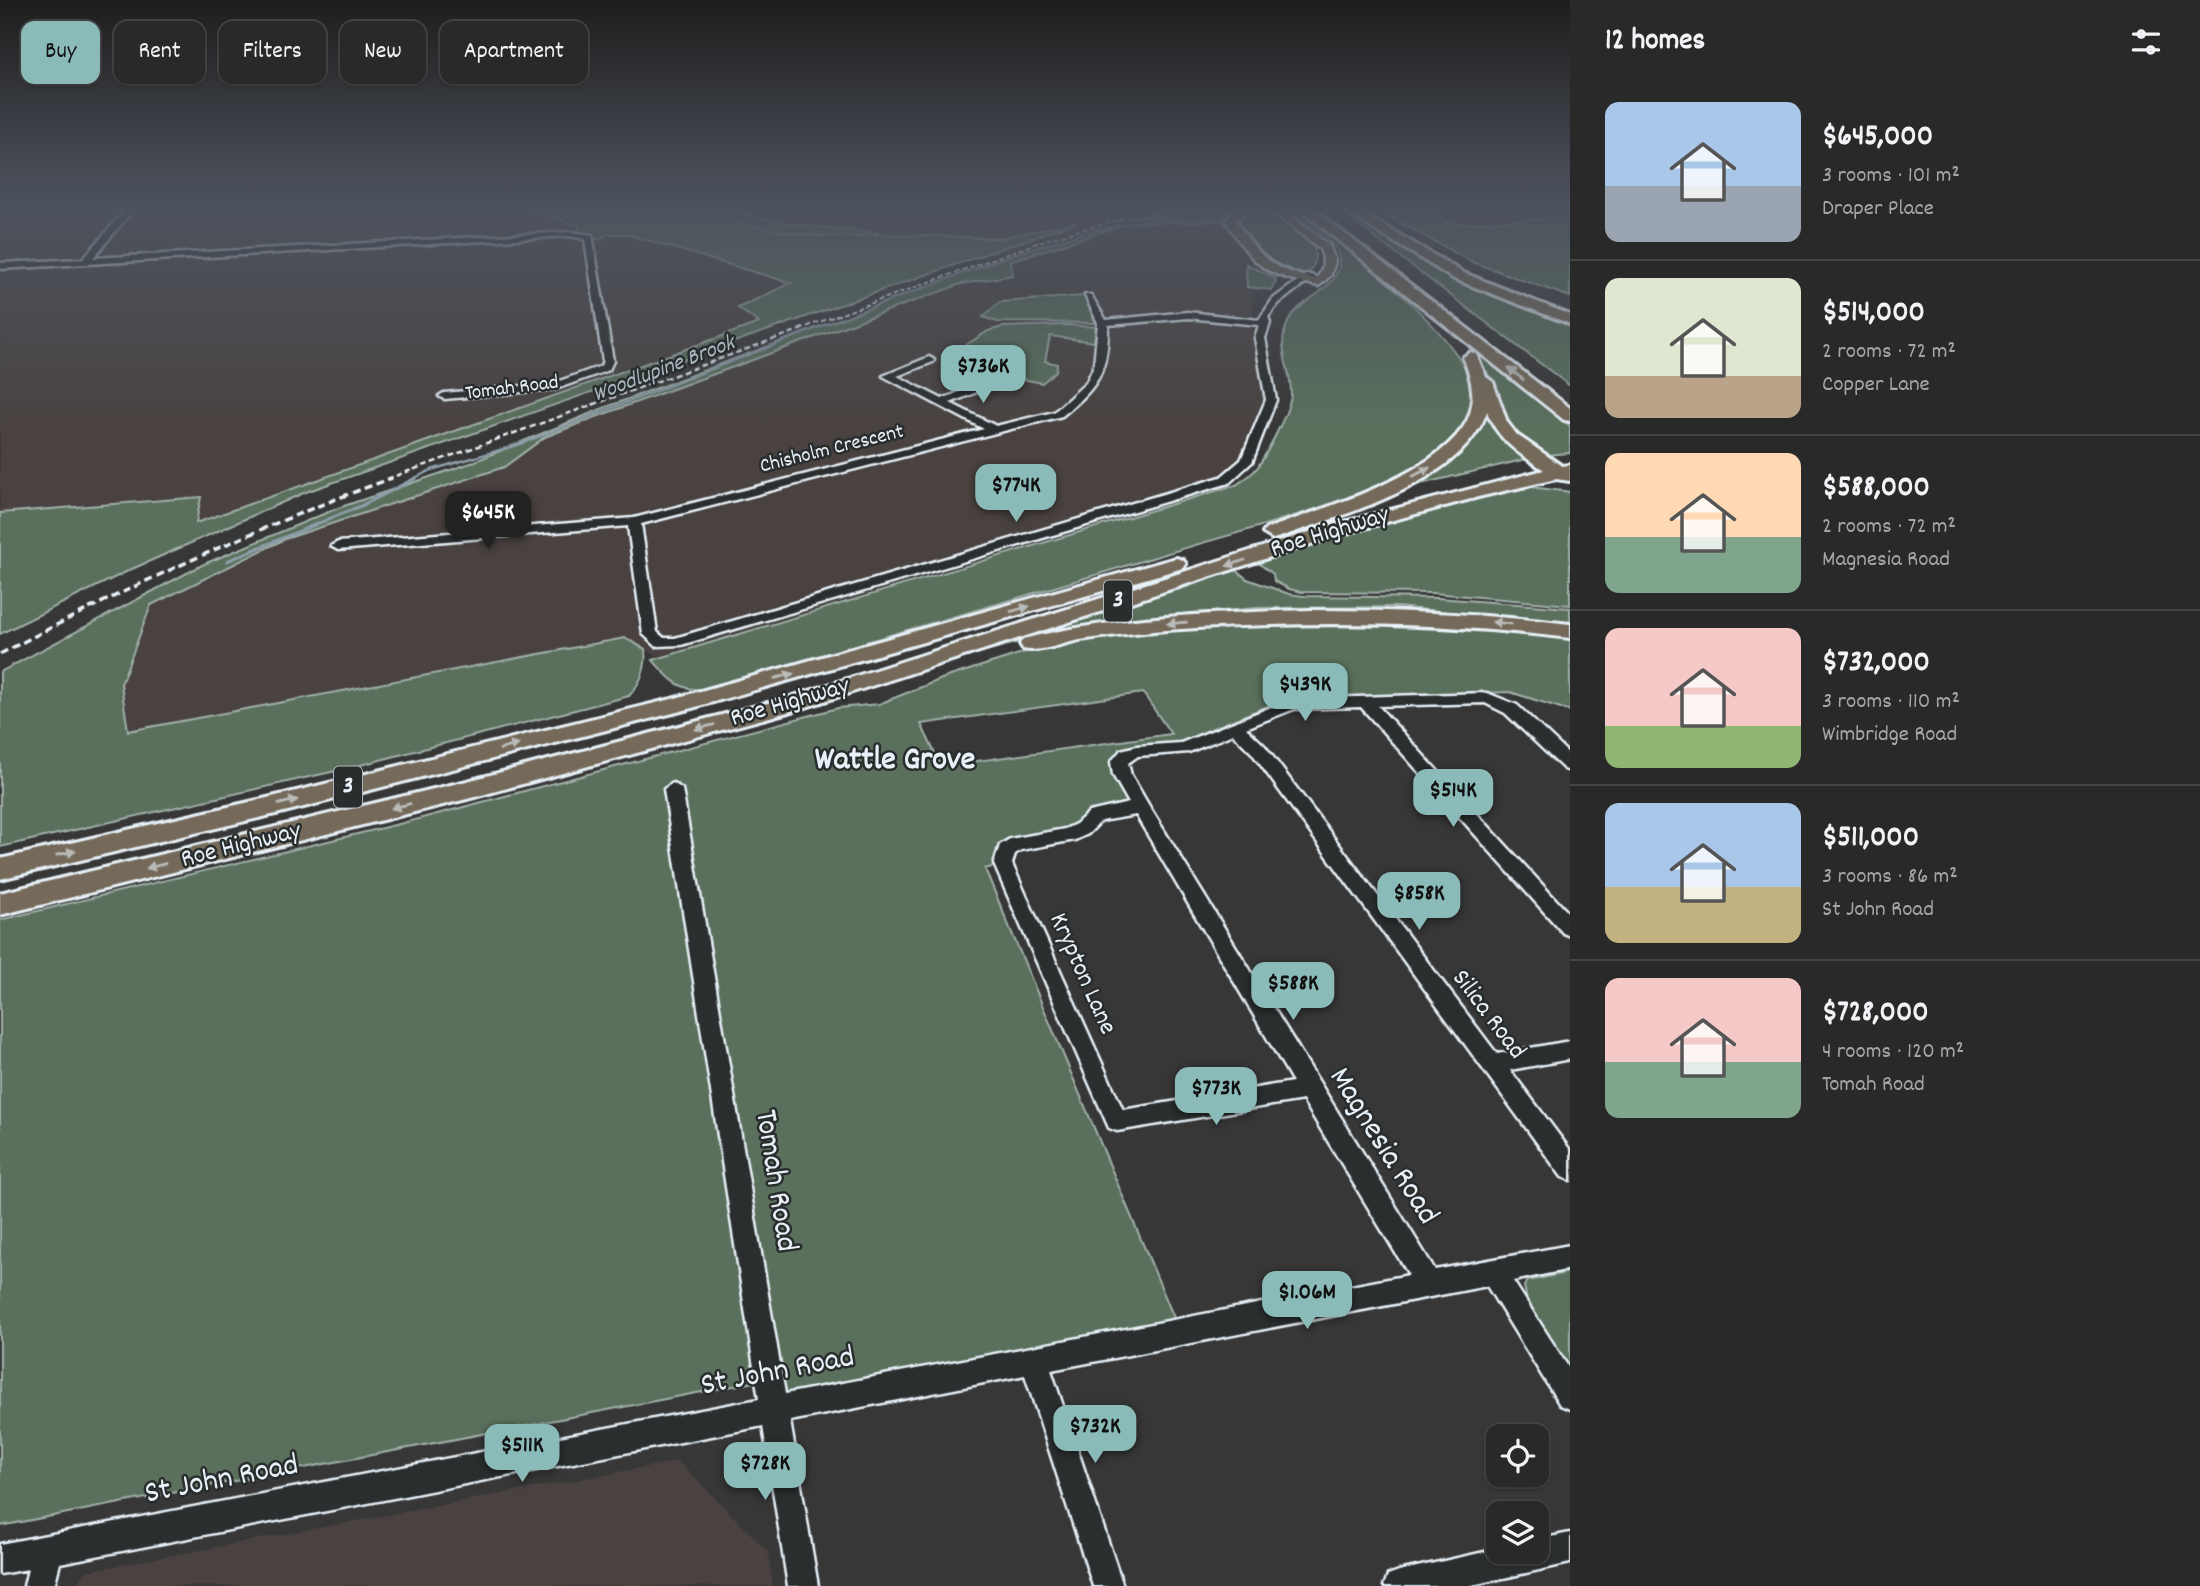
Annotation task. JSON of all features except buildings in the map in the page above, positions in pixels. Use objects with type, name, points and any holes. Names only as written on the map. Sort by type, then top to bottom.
[{"type":"highway","points":[[1395,283],[1450,330],[1471,357],[1482,374],[1502,428],[1517,445],[1563,469]]},
{"type":"highway","points":[[1397,283],[1570,416]]},
{"type":"highway","points":[[1476,283],[1570,320]]},
{"type":"highway","points":[[1479,283],[1570,313]]},
{"type":"highway","points":[[1268,536],[1397,485],[1452,453],[1466,437],[1480,406],[1478,375],[1471,357]]},
{"type":"highway","name":"Roe Highway","points":[[0,904],[492,783],[795,703],[1332,531],[1563,469]]},
{"type":"highway","name":"Roe Highway","points":[[0,869],[280,804],[695,700],[964,626],[1268,536],[1365,504],[1563,469]]},
{"type":"highway","points":[[1523,481],[1541,482],[1570,490]]},
{"type":"highway","points":[[795,703],[1046,640],[1105,629],[1278,617],[1382,615],[1458,619],[1570,631]]},
{"type":"main road","points":[[1297,283],[1304,286],[1316,283]]},
{"type":"street","name":"Tomah Road","points":[[444,396],[556,386],[605,368],[608,361],[596,283]]},
{"type":"street","points":[[634,522],[650,634],[660,643],[669,643],[800,607],[1225,480],[1246,462],[1271,400],[1260,338],[1265,323],[1304,286]]},
{"type":"street","points":[[1265,323],[1263,317],[1276,301],[1304,286]]},
{"type":"street","points":[[1088,297],[1103,323],[1188,316],[1265,323]]},
{"type":"street","name":"Chisholm Crescent","points":[[338,546],[634,522],[1058,414],[1089,389],[1103,360],[1103,323]]},
{"type":"street","points":[[929,360],[888,376],[944,402],[994,430]]},
{"type":"street","points":[[944,402],[1006,376]]},
{"type":"street","points":[[1235,727],[1292,705],[1487,698],[1511,709],[1570,765]]},
{"type":"street","points":[[1366,702],[1570,928]]},
{"type":"street","name":"Magnesia Road","points":[[1235,727],[1183,748],[1127,754],[1119,762],[1122,775],[1308,1089],[1429,1284]]},
{"type":"street","name":"Silica Road","points":[[1235,727],[1258,749],[1570,1169]]},
{"type":"street","name":"Tomah Road","points":[[673,789],[803,1586]]},
{"type":"street","name":"Krypton Lane","points":[[1141,808],[1095,816],[1082,829],[1069,835],[1016,844],[1007,850],[1003,864],[1117,1121],[1308,1089]]},
{"type":"street","points":[[1492,1064],[1570,1050]]},
{"type":"street","name":"St John Road","points":[[0,1559],[1570,1257]]},
{"type":"street","points":[[1493,1272],[1570,1395]]},
{"type":"street","points":[[1034,1360],[1108,1586]]},
{"type":"street","points":[[1402,1586],[1570,1548]]},
{"type":"street","points":[[39,1586],[48,1550]]},
{"type":"shaded area","points":[[0,283],[792,283],[738,307],[760,322],[195,523],[201,497],[0,513]]},
{"type":"shaded area","points":[[1253,283],[1253,335],[1264,338],[1278,394],[1249,465],[1226,485],[659,657],[624,638],[128,731],[121,684],[151,605],[285,539],[504,467],[545,437],[689,378],[961,284]]},
{"type":"shaded area","points":[[678,1461],[768,1551],[773,1586],[74,1586],[88,1571]]},
{"type":"green space","points":[[791,283],[903,283],[306,492],[132,569],[0,634],[0,513],[201,497],[196,523],[759,323],[738,308]]},
{"type":"green space","points":[[936,283],[967,283],[545,437],[504,467],[285,539],[151,605],[121,684],[128,731],[625,638],[645,649],[642,674],[629,696],[349,768],[0,847],[0,672],[204,564],[338,508],[471,463],[601,409]]},
{"type":"green space","points":[[1247,283],[1275,283],[1271,290],[1247,287]]},
{"type":"green space","points":[[1389,283],[1454,350],[1469,376],[1474,398],[1469,419],[1448,445],[1421,464],[1360,493],[1296,515],[701,689],[679,685],[653,660],[1236,485],[1257,468],[1290,402],[1291,385],[1283,341],[1288,322],[1301,306],[1328,285]]},
{"type":"green space","points":[[1434,283],[1470,283],[1570,322],[1570,386]]},
{"type":"green space","points":[[1531,283],[1570,283],[1570,297]]},
{"type":"green space","points":[[1084,296],[1096,323],[997,322],[983,317],[1000,302]]},
{"type":"green space","points":[[1002,327],[1096,327],[1094,342],[1050,336],[1045,361],[1057,364],[1056,371],[1042,383],[1007,376],[958,357],[947,362],[943,360],[988,331]]},
{"type":"green space","points":[[1456,330],[1570,426],[1570,453],[1545,455],[1511,431],[1487,372]]},
{"type":"green space","points":[[1487,413],[1503,437],[1531,458],[1408,487],[1405,485],[1419,480],[1454,458],[1473,438]]},
{"type":"green space","points":[[1531,487],[1570,492],[1570,605],[1433,593],[1301,592],[1274,581],[1273,574],[1257,562],[1392,521]]},
{"type":"green space","points":[[1235,569],[1247,579],[1289,594],[1437,598],[1570,608],[1570,624],[1397,607],[1256,608],[1124,620],[1059,632],[977,653],[1166,590],[1178,590]]},
{"type":"green space","points":[[1269,622],[1390,622],[1570,639],[1570,711],[1510,692],[1282,700],[1179,742],[1183,748],[1137,751],[1119,762],[1141,808],[1110,812],[1082,829],[1016,844],[1003,864],[985,869],[1180,1332],[778,1425],[770,1379],[0,1526],[0,920],[403,823],[838,708],[879,704],[944,678],[1038,648],[1097,636]],"holes":[[[1143,693],[1171,734],[941,766],[921,724]]]},
{"type":"green space","points":[[1570,1272],[1570,1393],[1527,1301],[1524,1286],[1528,1281]]},
{"type":"waterway","name":"Woodlupine Brook","points":[[813,329],[936,283]]},
{"type":"waterway","name":"Woodlupine Brook","points":[[413,479],[431,470],[517,445],[817,328]]},
{"type":"waterway","name":"Woodlupine Brook","points":[[227,561],[363,505],[416,478]]},
{"type":"railway","points":[[800,329],[927,283]]},
{"type":"railway","points":[[387,479],[805,328]]},
{"type":"railway","points":[[0,654],[193,559],[392,478]]},
{"type":"district","name":"Wattle Grove","points":[[895,761]]}]
